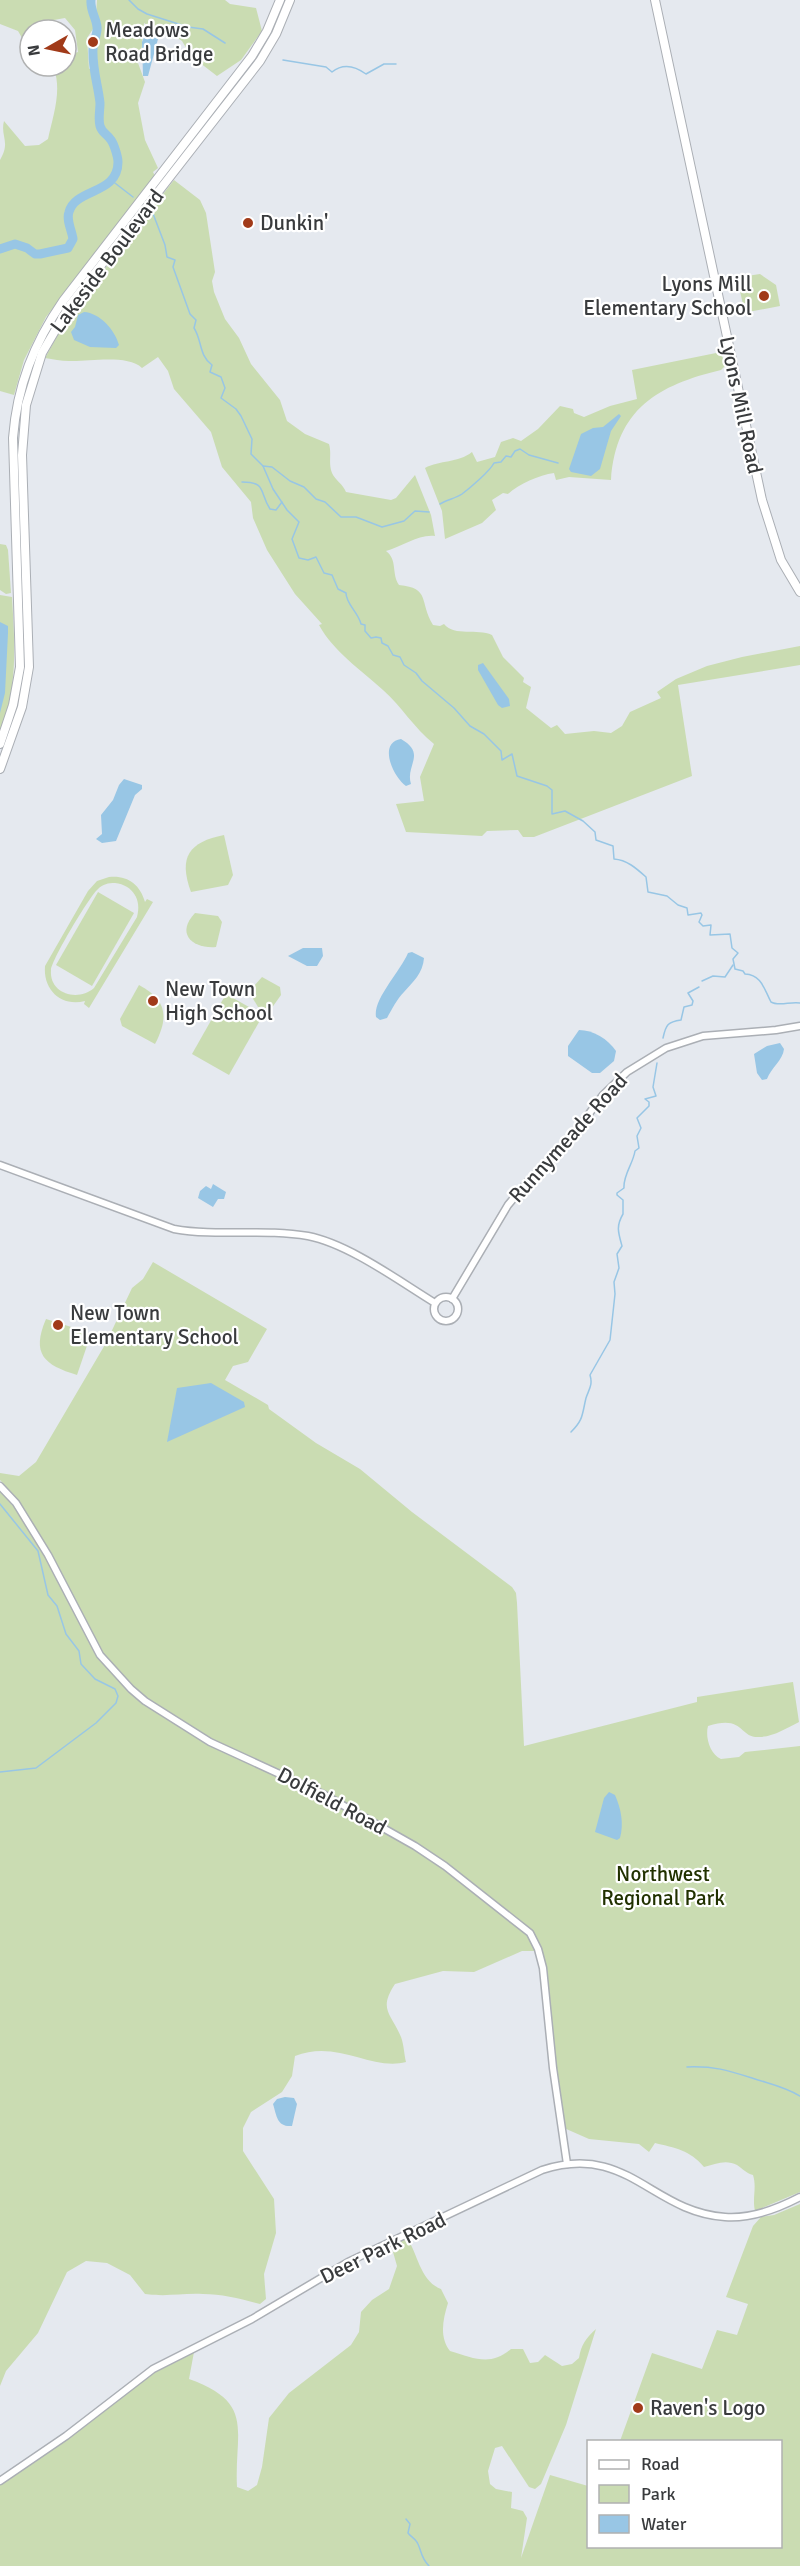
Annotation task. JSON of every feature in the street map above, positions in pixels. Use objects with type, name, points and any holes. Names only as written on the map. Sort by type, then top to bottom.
[{"type":"main road","name":"Lakeside Boulevard","points":[[0,744],[13,705],[20,667],[13,438],[17,404],[27,367],[43,331],[63,301],[252,56],[267,31],[280,0]]},
{"type":"main road","name":"Lakeside Boulevard","points":[[0,769],[22,707],[28,668],[22,455],[26,405],[35,370],[51,335],[70,305],[260,61],[276,34],[290,0]]},
{"type":"main road","name":"Lyons Mill Road","points":[[655,0],[676,109],[762,500],[781,560],[800,592]]},
{"type":"street","name":"Runnymeade Road","points":[[452,1299],[508,1205],[528,1181],[562,1150],[603,1095],[627,1072],[653,1055],[692,1039],[726,1032],[776,1030],[800,1026]]},
{"type":"street","points":[[0,1165],[174,1229],[197,1233],[292,1234],[318,1239],[351,1253],[435,1303]]},
{"type":"street","points":[[443,1297],[452,1299],[456,1302],[457,1312],[448,1321],[439,1319],[435,1315],[435,1303],[443,1297]]},
{"type":"street","name":"Dolfield Road","points":[[0,1486],[15,1503],[48,1555],[100,1655],[130,1689],[210,1742],[323,1794],[414,1846],[445,1866],[530,1933],[538,1949],[543,1968],[553,2068],[567,2164]]},
{"type":"street","name":"Deer Park Road","points":[[0,2481],[51,2447],[153,2369],[252,2319],[354,2258],[537,2173],[567,2164],[591,2164],[614,2169],[630,2176],[672,2202],[717,2217],[734,2218],[755,2215],[800,2197]]},
{"type":"green space","points":[[0,0],[88,0],[88,10],[93,24],[93,29],[87,38],[89,69],[95,66],[96,47],[101,31],[96,14],[97,0],[225,0],[230,4],[256,8],[262,31],[241,60],[217,76],[191,56],[182,41],[169,32],[153,29],[144,23],[138,63],[145,82],[138,103],[145,140],[158,168],[153,172],[155,176],[46,317],[24,360],[14,395],[0,391],[0,160],[5,148],[3,126],[4,121],[25,146],[39,145],[48,139],[57,95],[56,78],[78,78],[78,18],[18,18],[18,31],[0,24]]},
{"type":"green space","points":[[174,180],[200,200],[206,213],[215,272],[212,281],[214,292],[225,319],[239,338],[251,364],[280,400],[287,421],[305,434],[329,444],[332,473],[346,492],[391,500],[396,498],[415,475],[431,515],[435,536],[416,539],[386,551],[392,558],[399,585],[416,589],[420,593],[433,625],[444,624],[454,630],[492,635],[503,657],[524,678],[523,682],[531,687],[526,708],[551,728],[557,725],[565,734],[594,731],[611,733],[622,726],[630,712],[661,698],[657,692],[676,679],[707,666],[742,657],[800,646],[800,665],[678,685],[692,776],[534,837],[523,837],[518,830],[487,831],[482,836],[406,832],[396,804],[424,801],[420,777],[434,744],[390,697],[340,652],[319,625],[322,624],[295,594],[267,550],[253,518],[251,502],[222,467],[211,432],[174,389],[168,371],[158,357],[142,368],[127,361],[69,361],[45,358],[70,313]]},
{"type":"green space","points":[[760,274],[776,285],[780,306],[748,312],[744,309],[738,282],[747,276]]},
{"type":"green space","points":[[721,352],[725,366],[721,370],[698,376],[660,393],[644,404],[631,418],[621,435],[611,480],[569,477],[556,480],[554,473],[536,478],[492,500],[496,510],[482,523],[445,539],[442,511],[425,468],[467,456],[472,452],[477,462],[495,457],[501,442],[513,438],[521,441],[538,429],[560,406],[573,409],[574,413],[584,417],[610,406],[637,399],[632,370]]},
{"type":"green space","points":[[0,544],[6,545],[8,550],[11,593],[6,594],[0,590]]},
{"type":"green space","points":[[0,595],[12,597],[14,666],[10,699],[0,735]]},
{"type":"green space","points":[[224,835],[233,875],[228,885],[191,892],[186,869],[186,860],[190,853],[202,842]]},
{"type":"green space","points":[[109,877],[127,879],[140,890],[145,902],[147,899],[153,902],[89,1008],[84,1004],[85,1001],[68,1001],[55,995],[47,982],[45,966],[88,891],[97,881]],"holes":[[[110,883],[121,884],[135,894],[138,905],[137,917],[94,988],[73,995],[60,990],[55,985],[51,970],[72,928],[93,894],[100,887]]]},
{"type":"green space","points":[[98,892],[134,913],[92,986],[56,965]]},
{"type":"green space","points":[[195,913],[218,916],[222,922],[216,947],[200,945],[189,939],[187,927]]},
{"type":"green space","points":[[262,977],[280,987],[281,995],[271,1009],[258,1007],[252,997],[253,987]]},
{"type":"green space","points":[[139,985],[155,997],[163,1010],[162,1026],[155,1044],[122,1026],[120,1019]]},
{"type":"green space","points":[[226,994],[263,1015],[229,1075],[192,1054]]},
{"type":"green space","name":"Northwest Regional Park","points":[[153,1262],[267,1329],[248,1362],[233,1366],[225,1380],[268,1405],[269,1409],[316,1443],[360,1469],[412,1512],[512,1587],[516,1593],[517,1603],[524,1746],[697,1702],[697,1697],[793,1682],[799,1722],[764,1737],[748,1734],[735,1724],[720,1723],[708,1726],[707,1735],[711,1749],[721,1759],[739,1757],[745,1752],[800,1746],[800,2192],[755,2211],[753,2175],[733,2163],[716,2163],[704,2167],[688,2153],[669,2146],[655,2143],[649,2152],[639,2144],[589,2139],[564,2128],[538,1944],[532,1946],[536,1951],[522,1951],[474,1972],[443,1971],[395,1984],[387,2000],[387,2006],[401,2037],[406,2062],[393,2064],[325,2051],[295,2056],[292,2076],[282,2092],[251,2112],[243,2128],[243,2151],[274,2199],[276,2233],[264,2274],[266,2299],[260,2304],[210,2294],[145,2294],[130,2275],[107,2263],[86,2261],[67,2272],[38,2333],[6,2371],[0,2386],[0,1491],[12,1505],[16,1498],[0,1480],[0,1473],[19,1476],[36,1462],[106,1343],[132,1288],[143,1279]]},
{"type":"green space","points":[[46,1319],[87,1332],[90,1337],[77,1375],[56,1367],[44,1356],[40,1341]]},
{"type":"green space","points":[[800,2204],[800,2566],[0,2566],[0,2484],[72,2434],[158,2369],[194,2352],[189,2379],[210,2388],[224,2398],[233,2409],[237,2421],[237,2487],[248,2491],[257,2485],[269,2418],[289,2393],[351,2345],[359,2332],[361,2312],[372,2300],[389,2289],[397,2266],[391,2245],[407,2238],[424,2274],[428,2280],[441,2289],[448,2303],[443,2334],[450,2351],[474,2358],[489,2359],[503,2355],[511,2349],[523,2349],[530,2363],[538,2362],[545,2355],[562,2366],[572,2364],[579,2358],[584,2342],[596,2329],[566,2425],[541,2484],[535,2489],[529,2487],[502,2446],[495,2448],[488,2471],[490,2484],[496,2489],[512,2492],[511,2508],[523,2511],[527,2518],[521,2558],[550,2475],[587,2486],[587,2548],[782,2548],[782,2440],[620,2440],[652,2353],[702,2369],[717,2330],[737,2335],[748,2304],[726,2297],[753,2226],[761,2217],[774,2215]]},
{"type":"water","points":[[145,35],[153,35],[158,39],[148,76],[143,76],[142,42]]},
{"type":"water","points":[[84,312],[96,315],[106,323],[117,339],[119,345],[116,348],[90,347],[74,340],[71,332],[78,315]]},
{"type":"water","points":[[619,414],[621,416],[611,431],[600,469],[591,476],[571,472],[569,469],[581,434],[593,428],[603,427]]},
{"type":"water","points":[[0,622],[8,626],[8,633],[5,693],[0,713]]},
{"type":"water","points":[[483,663],[509,699],[510,706],[502,708],[498,705],[478,670],[478,665]]},
{"type":"water","points":[[401,739],[409,744],[414,755],[411,784],[406,786],[393,769],[389,754],[394,742]]},
{"type":"water","points":[[124,779],[142,785],[142,789],[135,795],[116,841],[102,843],[96,839],[102,834],[101,815],[113,800]]},
{"type":"water","points":[[303,948],[322,948],[323,956],[317,966],[307,966],[288,956]]},
{"type":"water","points":[[412,952],[424,958],[420,973],[401,995],[387,1018],[380,1020],[376,1017],[379,1002],[408,953]]},
{"type":"water","points":[[579,1030],[600,1036],[616,1051],[614,1061],[600,1073],[592,1073],[568,1056],[568,1046]]},
{"type":"water","points":[[780,1043],[784,1049],[781,1057],[767,1079],[762,1080],[757,1073],[754,1054],[767,1046]]},
{"type":"water","points":[[213,1184],[226,1192],[224,1199],[218,1199],[213,1207],[198,1198],[200,1191],[206,1186],[211,1189]]},
{"type":"water","points":[[211,1383],[244,1402],[245,1407],[167,1442],[177,1388]]},
{"type":"water","points":[[609,1792],[615,1795],[621,1816],[622,1827],[620,1838],[617,1840],[595,1832],[604,1798]]},
{"type":"water","points":[[294,2098],[297,2104],[292,2126],[280,2123],[273,2104],[277,2099]]},
{"type":"waterway","points":[[0,249],[15,244],[35,254],[40,254],[68,248],[73,239],[68,218],[73,204],[104,186],[116,173],[118,162],[115,147],[99,123],[100,103],[93,56],[97,27],[91,0]]},
{"type":"waterway","points":[[129,0],[147,14],[188,27],[203,29],[225,43]]},
{"type":"waterway","points":[[283,60],[326,67],[332,72],[340,67],[349,67],[366,74],[384,64],[396,64]]},
{"type":"waterway","points":[[111,180],[133,197]]},
{"type":"waterway","points":[[152,211],[165,245],[167,257],[175,260],[173,267],[190,314],[196,320],[194,328],[203,353],[212,365],[210,372],[221,377],[225,388],[221,398],[236,409],[241,416],[252,439],[251,454],[263,466],[273,489],[287,510],[299,522],[292,539],[299,558],[308,560],[316,557],[324,573],[332,575],[338,589],[346,593],[361,624],[365,625],[365,631],[371,638],[381,638],[382,643],[388,646],[393,655],[400,657],[404,665],[416,673],[470,726],[484,734],[501,751],[502,760],[512,754],[517,776],[547,786],[552,790],[552,814],[565,811],[583,821],[595,832],[596,840],[613,846],[614,859],[627,863],[646,877],[648,892],[667,896],[678,905],[687,908],[688,915],[701,913],[699,922],[703,926],[711,925],[710,935],[730,934],[732,948],[738,953],[733,959],[735,969],[759,980],[771,1002],[800,1003]]},
{"type":"waterway","points":[[440,504],[462,494],[494,463],[501,462],[506,456],[511,457],[515,451],[520,449],[529,455],[558,463]]},
{"type":"waterway","points":[[263,466],[272,467],[290,481],[304,487],[341,517],[356,517],[382,527],[404,521],[415,511],[429,512]]},
{"type":"waterway","points":[[242,482],[250,482],[259,486],[270,509],[276,510],[282,502]]},
{"type":"waterway","points":[[702,981],[713,976],[725,977],[733,965]]},
{"type":"waterway","points":[[663,1038],[668,1024],[681,1020],[684,1007],[692,1005],[693,1001],[688,993],[699,987]]},
{"type":"waterway","points":[[571,1432],[582,1416],[591,1384],[590,1375],[610,1340],[615,1294],[614,1282],[619,1268],[617,1254],[622,1246],[618,1229],[623,1214],[623,1200],[617,1193],[624,1188],[635,1151],[639,1148],[637,1136],[641,1128],[637,1118],[649,1106],[649,1102],[645,1099],[656,1096],[653,1087],[657,1063]]},
{"type":"waterway","points":[[0,1504],[38,1551],[48,1595],[57,1606],[66,1634],[79,1651],[81,1664],[95,1679],[115,1689],[118,1696],[116,1703],[96,1723],[36,1768],[0,1772]]},
{"type":"waterway","points":[[687,2067],[728,2071],[782,2087],[800,2096]]},
{"type":"waterway","points":[[406,2519],[410,2524],[408,2533],[417,2542],[429,2566]]},
{"type":"place","name":"Meadows Road Bridge","points":[[93,42]]},
{"type":"place","name":"Dunkin'","points":[[248,223]]},
{"type":"place","name":"Lyons Mill Elementary School","points":[[764,296]]},
{"type":"place","name":"New Town High School","points":[[153,1001]]},
{"type":"place","name":"New Town Elementary School","points":[[58,1325]]},
{"type":"place","name":"Raven's Logo","points":[[638,2408]]}]
